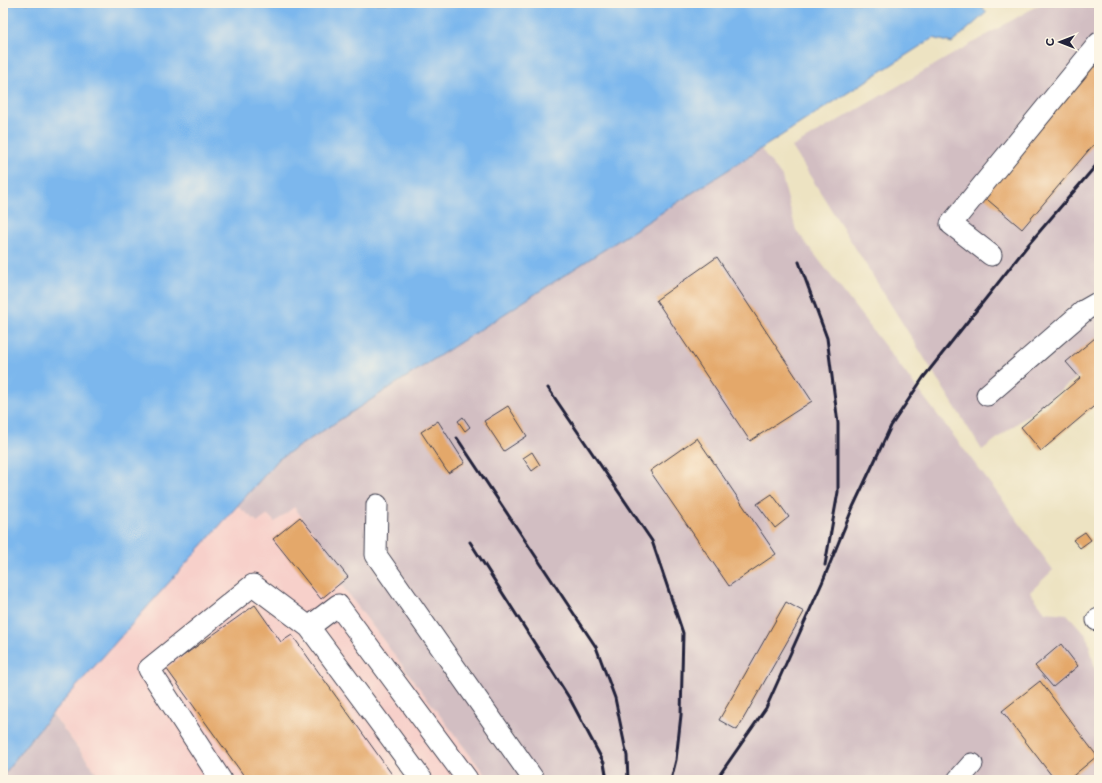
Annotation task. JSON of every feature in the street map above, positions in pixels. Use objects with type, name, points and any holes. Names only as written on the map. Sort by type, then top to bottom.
[{"type":"lane","points":[[991,255],[951,224],[1099,43]]},
{"type":"lane","points":[[987,395],[1085,310],[1099,302]]},
{"type":"lane","points":[[377,505],[376,555],[534,780]]},
{"type":"lane","points":[[221,780],[150,669],[253,585],[309,627],[422,780]]},
{"type":"lane","points":[[309,627],[338,605],[467,779],[465,780]]},
{"type":"lane","points":[[958,780],[972,764]]},
{"type":"shaded area","points":[[1042,3],[1099,3],[1099,361],[982,450],[792,147]]},
{"type":"shaded area","points":[[761,149],[782,177],[796,230],[1005,503],[1053,570],[1030,592],[1045,612],[1067,614],[1087,636],[1099,684],[1099,780],[489,780],[340,583],[348,577],[294,507],[275,522],[268,515],[258,522],[237,506],[247,494],[238,484]]},
{"type":"shaded area","points":[[288,499],[348,577],[341,584],[489,780],[102,780],[52,714],[237,505],[258,522]]},
{"type":"shaded area","points":[[52,714],[102,780],[3,780],[3,776],[25,746]]},
{"type":"water","points":[[3,3],[989,3],[982,7],[987,12],[952,43],[933,38],[279,459],[52,714],[25,746],[3,776]]},
{"type":"building","points":[[1092,65],[1099,70],[1099,138],[1022,229],[982,195]]},
{"type":"building","points":[[717,257],[812,401],[750,441],[656,300]]},
{"type":"building","points":[[1095,338],[1099,343],[1099,402],[1041,451],[1021,427],[1080,378],[1066,362]]},
{"type":"building","points":[[508,406],[527,436],[504,451],[484,421]]},
{"type":"building","points":[[463,417],[470,427],[465,431],[458,421]]},
{"type":"building","points":[[438,421],[465,463],[448,473],[421,432]]},
{"type":"building","points":[[697,438],[776,554],[729,586],[650,471]]},
{"type":"building","points":[[532,452],[540,465],[532,471],[523,458]]},
{"type":"building","points":[[772,494],[789,517],[775,528],[757,504]]},
{"type":"building","points":[[300,517],[348,577],[321,599],[273,539]]},
{"type":"building","points":[[1085,532],[1091,540],[1080,548],[1073,540]]},
{"type":"building","points":[[786,602],[804,612],[737,730],[719,720]]},
{"type":"building","points":[[255,605],[281,642],[292,635],[396,780],[247,780],[166,668]]},
{"type":"building","points":[[1061,644],[1078,666],[1053,687],[1035,666]]},
{"type":"building","points":[[1040,681],[1097,756],[1068,780],[1055,780],[1002,711]]},
{"type":"railway","points":[[716,780],[766,708],[822,583],[853,507],[891,426],[923,378],[1028,245],[1099,162]]},
{"type":"railway","points":[[799,262],[827,338],[838,423],[838,492],[825,565]]},
{"type":"railway","points":[[548,388],[652,541],[683,633],[681,715],[676,760],[671,780]]},
{"type":"railway","points":[[457,438],[596,647],[615,698],[627,756],[628,780]]},
{"type":"railway","points":[[470,542],[570,699],[604,763],[607,780]]}]
